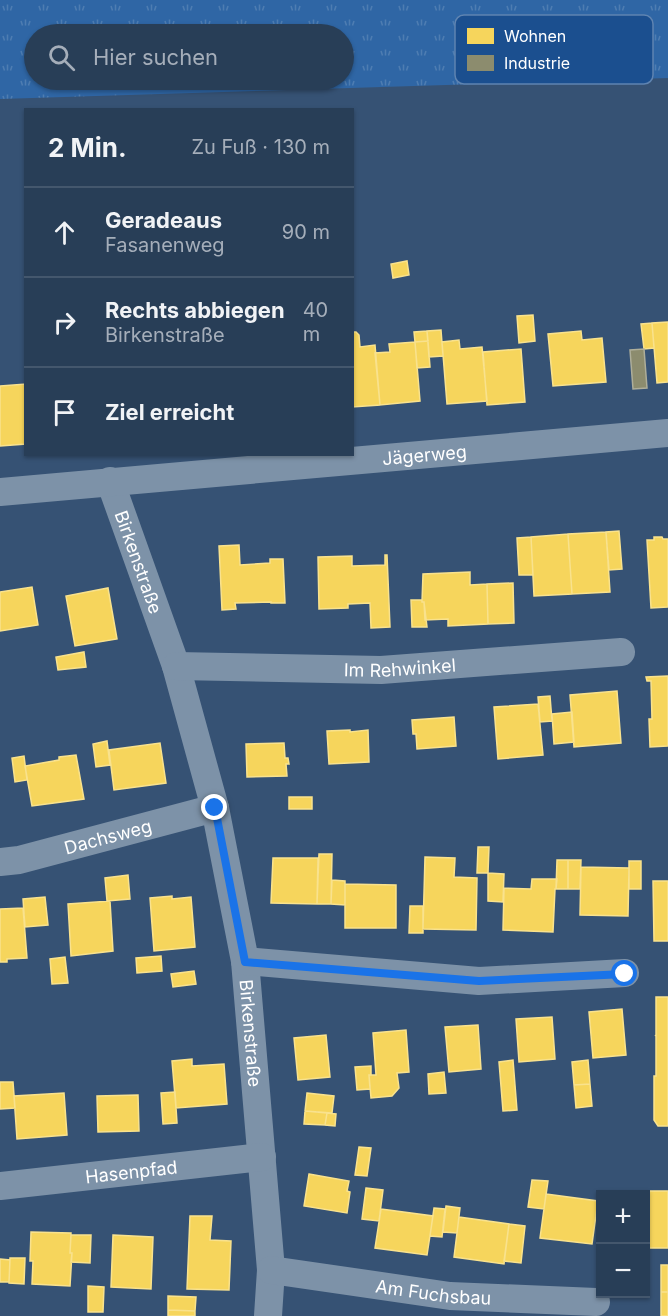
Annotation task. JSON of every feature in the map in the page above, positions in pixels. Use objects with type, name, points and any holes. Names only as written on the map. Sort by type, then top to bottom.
[{"type":"street","name":"Jägerweg","points":[[0,492],[668,433]]},
{"type":"street","name":"Birkenstraße","points":[[110,481],[176,666],[215,808],[245,962],[271,1270],[268,1316]]},
{"type":"street","name":"Im Rehwinkel","points":[[176,666],[381,670],[621,652]]},
{"type":"street","name":"Dachsweg","points":[[0,862],[19,860],[215,808]]},
{"type":"street","points":[[245,962],[479,981],[625,974]]},
{"type":"street","name":"Hasenpfad","points":[[0,1185],[262,1157]]},
{"type":"street","name":"Am Fuchsbau","points":[[271,1270],[450,1296],[596,1302]]},
{"type":"green space","points":[[0,0],[668,0],[668,78],[653,78],[653,15],[455,15],[455,84],[477,84],[354,88],[354,24],[24,24],[24,90],[286,90],[0,99]]},
{"type":"building: Wohnen","points":[[407,261],[409,275],[393,278],[391,264]]},
{"type":"building: Wohnen","points":[[533,315],[535,341],[519,343],[517,316]]},
{"type":"building: Wohnen","points":[[668,322],[668,382],[657,383],[652,323]]},
{"type":"building: Wohnen","points":[[652,323],[654,348],[644,349],[641,324]]},
{"type":"building: Wohnen","points":[[441,330],[443,356],[429,357],[427,331]]},
{"type":"building: Wohnen","points":[[427,331],[428,341],[415,342],[414,332]]},
{"type":"building: Wohnen","points":[[581,331],[582,340],[602,338],[606,382],[553,386],[548,334]]},
{"type":"building: Wohnen","points":[[354,332],[359,335],[360,347],[375,345],[380,405],[354,407]]},
{"type":"building: Wohnen","points":[[459,340],[460,349],[482,347],[487,401],[447,404],[442,342]]},
{"type":"building: Wohnen","points":[[428,341],[430,367],[417,368],[415,342]]},
{"type":"building: Wohnen","points":[[415,342],[420,401],[380,405],[375,353],[390,352],[389,344]]},
{"type":"building: Wohnen","points":[[521,349],[525,402],[487,405],[483,352]]},
{"type":"building: Wohnen","points":[[24,384],[24,444],[0,446],[0,386]]},
{"type":"building: Wohnen","points":[[619,531],[622,569],[609,570],[606,532]]},
{"type":"building: Wohnen","points":[[606,532],[610,592],[572,594],[568,534]]},
{"type":"building: Wohnen","points":[[568,534],[572,594],[534,596],[531,537]]},
{"type":"building: Wohnen","points":[[531,537],[533,575],[519,575],[517,538]]},
{"type":"building: Wohnen","points":[[654,537],[668,539],[668,607],[651,608],[647,540],[654,540]]},
{"type":"building: Wohnen","points":[[239,545],[240,565],[270,563],[270,559],[283,559],[285,603],[235,603],[236,609],[222,610],[219,546]]},
{"type":"building: Wohnen","points":[[385,555],[387,555],[390,627],[371,628],[370,603],[348,604],[348,608],[319,609],[318,557],[352,556],[352,566],[385,565]]},
{"type":"building: Wohnen","points":[[470,572],[470,585],[487,584],[488,624],[448,626],[448,619],[425,620],[424,602],[422,602],[423,574]]},
{"type":"building: Wohnen","points":[[513,583],[514,623],[488,624],[487,584]]},
{"type":"building: Wohnen","points":[[32,587],[38,625],[0,631],[0,592]]},
{"type":"building: Wohnen","points":[[108,588],[117,639],[75,646],[66,596]]},
{"type":"building: Wohnen","points":[[411,600],[424,602],[427,627],[412,627]]},
{"type":"building: Wohnen","points":[[84,652],[86,667],[58,670],[56,657]]},
{"type":"building: Wohnen","points":[[668,676],[668,746],[650,747],[651,681],[647,681],[646,677]]},
{"type":"building: Wohnen","points":[[617,691],[621,743],[574,747],[570,695]]},
{"type":"building: Wohnen","points":[[550,696],[552,721],[540,722],[538,697]]},
{"type":"building: Wohnen","points":[[538,704],[543,755],[498,759],[494,707]]},
{"type":"building: Wohnen","points":[[572,712],[574,742],[554,744],[552,714]]},
{"type":"building: Wohnen","points":[[454,717],[456,746],[417,749],[412,720]]},
{"type":"building: Wohnen","points":[[350,730],[350,732],[368,730],[369,762],[329,764],[327,731]]},
{"type":"building: Wohnen","points":[[107,741],[110,765],[96,767],[93,744]]},
{"type":"building: Wohnen","points":[[160,743],[166,783],[114,790],[109,750]]},
{"type":"building: Wohnen","points":[[284,743],[285,758],[288,758],[289,764],[286,764],[287,776],[247,777],[246,744]]},
{"type":"building: Wohnen","points":[[76,755],[84,799],[32,806],[25,766]]},
{"type":"building: Wohnen","points":[[24,756],[27,780],[15,782],[12,758]]},
{"type":"building: Wohnen","points":[[289,797],[312,797],[312,809],[289,809]]},
{"type":"building: Wohnen","points":[[478,847],[489,847],[488,873],[477,873]]},
{"type":"building: Wohnen","points":[[319,854],[332,854],[331,904],[317,904]]},
{"type":"building: Wohnen","points":[[425,857],[455,858],[454,877],[477,878],[476,930],[423,929]]},
{"type":"building: Wohnen","points":[[273,858],[318,858],[317,904],[271,903]]},
{"type":"building: Wohnen","points":[[557,860],[568,860],[568,889],[556,889]]},
{"type":"building: Wohnen","points":[[568,860],[581,860],[580,889],[568,889]]},
{"type":"building: Wohnen","points":[[629,861],[641,861],[641,889],[629,889]]},
{"type":"building: Wohnen","points":[[581,867],[629,868],[628,916],[580,915]]},
{"type":"building: Wohnen","points":[[488,873],[504,874],[503,902],[488,901]]},
{"type":"building: Wohnen","points":[[128,875],[130,899],[107,901],[105,878]]},
{"type":"building: Wohnen","points":[[532,879],[557,879],[553,932],[503,930],[504,888],[531,889]]},
{"type":"building: Wohnen","points":[[332,880],[345,881],[345,905],[331,904]]},
{"type":"building: Wohnen","points":[[653,881],[668,881],[668,941],[654,941]]},
{"type":"building: Wohnen","points":[[345,884],[396,885],[396,928],[345,928]]},
{"type":"building: Wohnen","points":[[172,896],[172,899],[191,897],[195,947],[154,951],[150,898]]},
{"type":"building: Wohnen","points":[[45,897],[48,925],[25,927],[23,899]]},
{"type":"building: Wohnen","points":[[110,901],[113,951],[71,956],[68,904]]},
{"type":"building: Wohnen","points":[[410,906],[423,906],[423,933],[409,933]]},
{"type":"building: Wohnen","points":[[23,908],[27,958],[7,959],[7,962],[0,962],[0,909]]},
{"type":"building: Wohnen","points":[[161,956],[162,971],[137,973],[136,958]]},
{"type":"building: Wohnen","points":[[65,957],[68,983],[52,984],[50,959]]},
{"type":"building: Wohnen","points":[[194,971],[196,984],[173,987],[171,974]]},
{"type":"building: Wohnen","points":[[656,997],[668,997],[668,1126],[658,1126],[654,1120]]},
{"type":"building: Wohnen","points":[[622,1009],[626,1055],[593,1058],[589,1012]]},
{"type":"building: Wohnen","points":[[552,1017],[555,1059],[519,1062],[516,1019]]},
{"type":"building: Wohnen","points":[[478,1025],[481,1069],[449,1072],[445,1027]]},
{"type":"building: Wohnen","points":[[406,1030],[409,1072],[397,1073],[399,1088],[392,1096],[371,1098],[369,1075],[376,1075],[373,1033]]},
{"type":"building: Wohnen","points":[[326,1035],[330,1077],[298,1080],[294,1038]]},
{"type":"building: Wohnen","points":[[192,1059],[192,1066],[224,1064],[227,1104],[176,1108],[172,1061]]},
{"type":"building: Wohnen","points":[[513,1060],[517,1110],[503,1111],[499,1062]]},
{"type":"building: Wohnen","points":[[588,1060],[590,1084],[574,1085],[572,1062]]},
{"type":"building: Wohnen","points":[[371,1066],[370,1089],[357,1090],[355,1067]]},
{"type":"building: Wohnen","points":[[444,1072],[446,1093],[429,1094],[428,1074]]},
{"type":"building: Wohnen","points":[[0,1082],[13,1082],[15,1108],[0,1109]]},
{"type":"building: Wohnen","points":[[590,1084],[592,1106],[576,1108],[574,1085]]},
{"type":"building: Wohnen","points":[[175,1092],[177,1123],[163,1124],[161,1093]]},
{"type":"building: Wohnen","points":[[64,1093],[67,1135],[17,1139],[14,1096]]},
{"type":"building: Wohnen","points":[[307,1093],[334,1096],[332,1113],[305,1111]]},
{"type":"building: Wohnen","points":[[138,1095],[139,1131],[98,1132],[97,1096]]},
{"type":"building: Wohnen","points":[[305,1111],[327,1113],[325,1125],[304,1124]]},
{"type":"building: Wohnen","points":[[327,1113],[336,1114],[335,1126],[325,1125]]},
{"type":"building: Wohnen","points":[[359,1147],[371,1148],[367,1176],[355,1175]]},
{"type":"building: Wohnen","points":[[309,1174],[349,1181],[347,1213],[304,1206]]},
{"type":"building: Wohnen","points":[[532,1180],[548,1181],[544,1209],[528,1207]]},
{"type":"building: Wohnen","points":[[366,1188],[383,1190],[379,1221],[362,1219]]},
{"type":"building: Wohnen","points":[[650,1191],[668,1191],[668,1248],[650,1248]]},
{"type":"building: Wohnen","points":[[546,1194],[596,1201],[592,1244],[540,1238]]},
{"type":"building: Wohnen","points":[[446,1206],[460,1208],[457,1233],[443,1232]]},
{"type":"building: Wohnen","points":[[434,1208],[445,1209],[442,1237],[430,1236]]},
{"type":"building: Wohnen","points":[[381,1209],[433,1216],[427,1255],[375,1248]]},
{"type":"building: Wohnen","points":[[190,1216],[212,1216],[210,1240],[231,1241],[229,1290],[187,1289]]},
{"type":"building: Wohnen","points":[[459,1217],[509,1224],[504,1264],[454,1257]]},
{"type":"building: Wohnen","points":[[509,1224],[525,1226],[521,1263],[504,1261]]},
{"type":"building: Wohnen","points":[[31,1232],[71,1233],[70,1286],[32,1284]]},
{"type":"building: Wohnen","points":[[71,1235],[91,1235],[90,1263],[71,1262]]},
{"type":"building: Wohnen","points":[[113,1235],[153,1237],[151,1289],[111,1287]]},
{"type":"building: Wohnen","points":[[10,1258],[25,1258],[24,1284],[9,1283]]},
{"type":"building: Wohnen","points":[[0,1259],[10,1260],[9,1282],[0,1282]]},
{"type":"building: Wohnen","points":[[661,1265],[668,1265],[668,1292],[661,1292]]},
{"type":"building: Wohnen","points":[[88,1286],[104,1287],[103,1312],[88,1312]]},
{"type":"building: Wohnen","points":[[661,1292],[668,1292],[668,1316],[661,1316]]},
{"type":"building: Wohnen","points":[[168,1296],[196,1297],[195,1311],[168,1310]]},
{"type":"building: Wohnen","points":[[168,1310],[195,1311],[195,1316],[168,1316]]},
{"type":"building: Industrie","points":[[644,349],[647,388],[633,389],[630,350]]},
{"type":"route","points":[[215,808],[245,962],[479,981],[625,974]]}]
